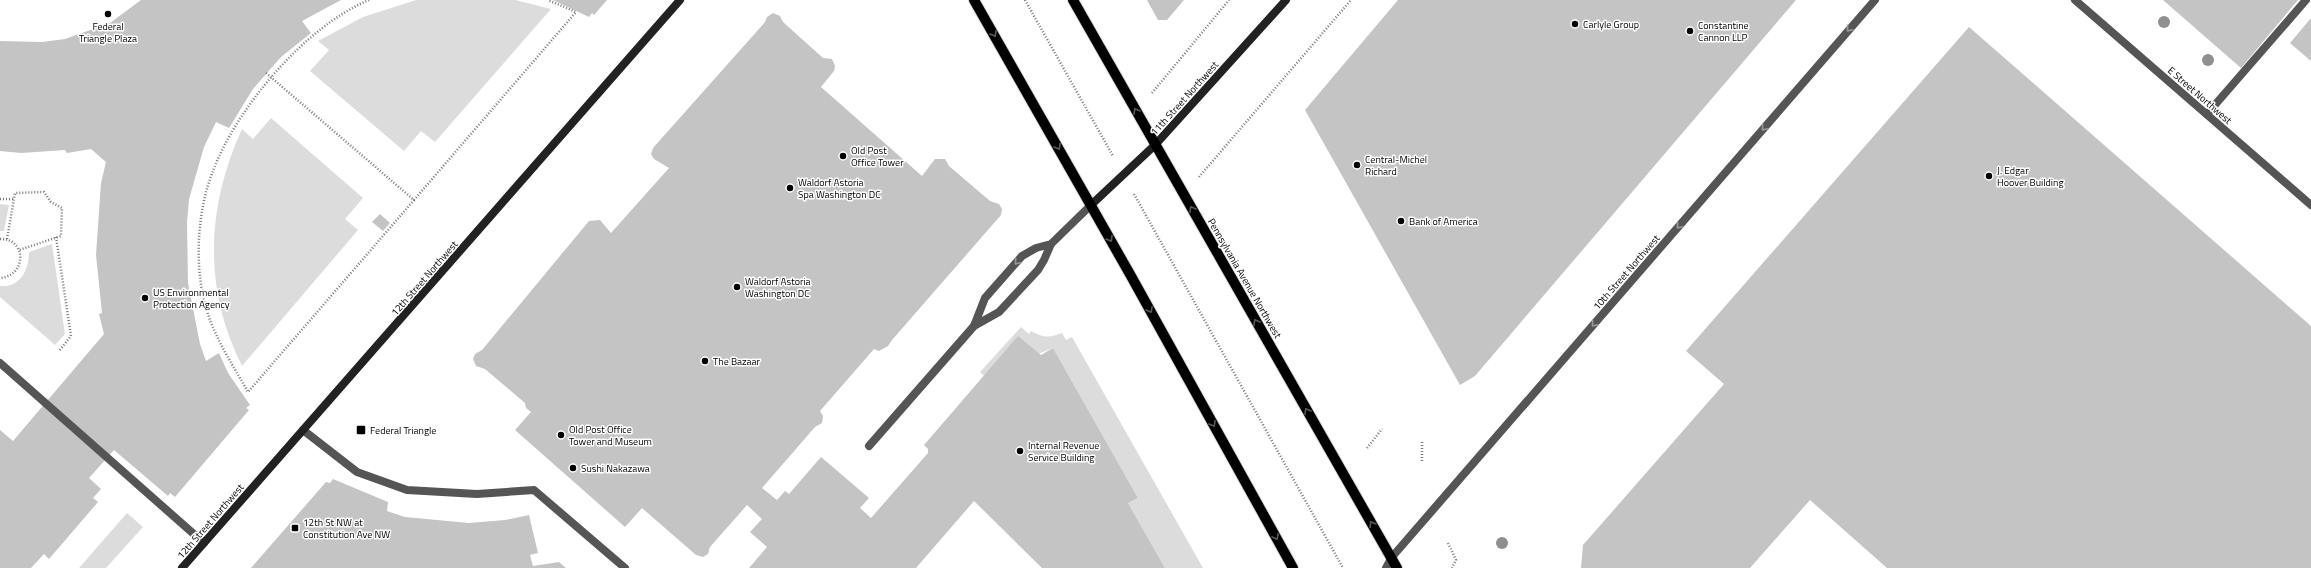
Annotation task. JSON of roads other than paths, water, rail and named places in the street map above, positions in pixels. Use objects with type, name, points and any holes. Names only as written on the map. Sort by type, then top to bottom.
[{"type":"main road","name":"12th Street Northwest","points":[[182,568],[680,0]]},
{"type":"main road","points":[[974,0],[1091,205],[1293,568]]},
{"type":"main road","name":"Pennsylvania Avenue Northwest","points":[[1073,0],[1397,568]]},
{"type":"main road","name":"11th Street Northwest","points":[[1091,205],[1155,144],[1286,0]]},
{"type":"street","name":"10th Street Northwest","points":[[1386,568],[1392,558],[1875,0]]},
{"type":"street","name":"E Street Northwest","points":[[2075,0],[2311,205]]},
{"type":"street","points":[[2207,114],[2306,0]]},
{"type":"street","points":[[869,446],[974,326],[999,312],[1038,270],[1051,244],[1091,205]]},
{"type":"street","points":[[974,326],[985,298],[1022,256],[1036,248],[1051,244]]},
{"type":"street","points":[[0,363],[204,543]]},
{"type":"street","points":[[303,430],[357,472],[407,490],[477,494],[534,490],[625,568]]},
{"type":"street","name":"10th Street Northwest","points":[[1378,568],[1392,558]]},
{"type":"place","name":"Federal Triangle Plaza","points":[[108,14]]},
{"type":"place","name":"Carlyle Group","points":[[1575,24]]},
{"type":"place","name":"Constantine Cannon LLP","points":[[1690,31]]},
{"type":"place","name":"Old Post Office Tower","points":[[843,156]]},
{"type":"place","name":"Central-Michel Richard","points":[[1357,165]]},
{"type":"place","name":"J. Edgar Hoover Building","points":[[1989,176]]},
{"type":"place","name":"Waldorf Astoria Spa Washington DC","points":[[790,188]]},
{"type":"place","name":"Bank of America","points":[[1401,221]]},
{"type":"place","name":"Waldorf Astoria Washington DC","points":[[737,287]]},
{"type":"place","name":"US Environmental Protection Agency","points":[[145,298]]},
{"type":"place","name":"The Bazaar","points":[[705,361]]},
{"type":"place","name":"Federal Triangle","points":[[361,430]]},
{"type":"place","name":"Old Post Office Tower and Museum","points":[[561,435]]},
{"type":"place","name":"Internal Revenue Service Building","points":[[1020,451]]},
{"type":"place","name":"Sushi Nakazawa","points":[[573,468]]},
{"type":"place","name":"12th St NW at Constitution Ave NW","points":[[295,528]]}]
